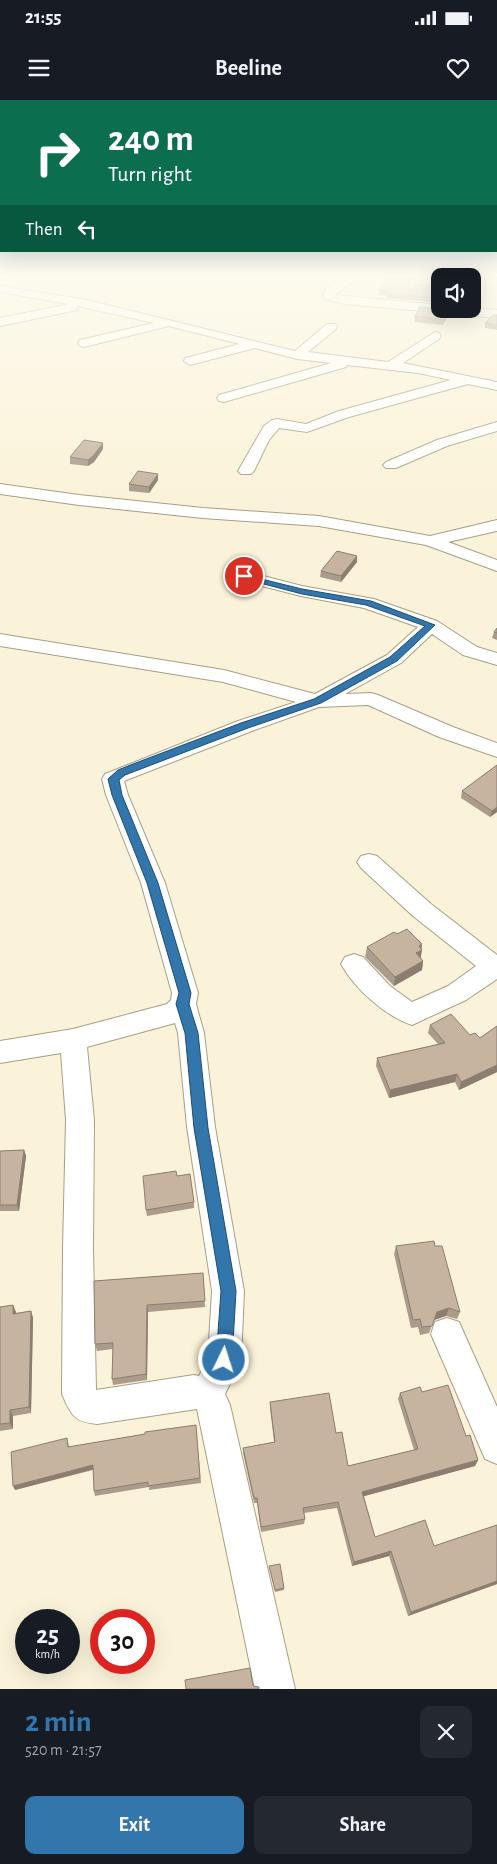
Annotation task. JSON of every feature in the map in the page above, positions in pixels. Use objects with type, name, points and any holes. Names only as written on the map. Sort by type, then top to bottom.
[{"type":"street","points":[[190,361],[237,349]]},
{"type":"street","points":[[270,349],[297,356],[392,365],[495,384]]},
{"type":"street","points":[[297,356],[305,349]]},
{"type":"street","points":[[392,365],[415,349]]},
{"type":"street","points":[[224,398],[350,361]]},
{"type":"street","points":[[246,471],[271,426],[277,423],[307,428],[344,414],[468,379]]},
{"type":"street","points":[[391,465],[442,443],[497,426]]},
{"type":"street","points":[[0,489],[89,501],[319,521],[430,541],[497,566]]},
{"type":"street","points":[[430,541],[497,525]]},
{"type":"street","points":[[244,576],[302,591],[368,603],[431,625],[470,651],[497,659]]},
{"type":"street","points":[[207,1395],[224,1360],[228,1291],[201,1128],[191,1033],[183,1004],[185,993],[152,883],[117,795],[113,779],[122,772],[318,701],[394,659],[431,625]]},
{"type":"street","points":[[0,640],[224,676],[318,701],[371,699],[446,732],[497,750]]},
{"type":"street","points":[[354,964],[405,1013],[412,1014],[457,993],[495,968],[422,910],[369,862]]},
{"type":"street","points":[[0,1052],[73,1040],[176,1012],[183,1004]]},
{"type":"street","points":[[73,1040],[80,1120],[78,1248],[79,1394],[86,1406],[97,1407],[194,1392],[207,1395],[213,1405],[275,1689]]},
{"type":"street","points":[[447,1334],[497,1446]]},
{"type":"building","points":[[84,440],[103,443],[88,460],[70,457]]},
{"type":"building","points":[[138,471],[158,474],[149,487],[129,484]]},
{"type":"building","points":[[337,551],[357,556],[341,576],[321,571]]},
{"type":"building","points":[[497,765],[497,807],[492,811],[462,791]]},
{"type":"building","points":[[407,929],[422,944],[419,946],[422,950],[416,953],[423,961],[395,977],[367,947],[394,932],[397,934]]},
{"type":"building","points":[[451,1014],[470,1035],[475,1033],[480,1038],[497,1026],[497,1065],[461,1082],[457,1074],[390,1090],[377,1058],[445,1043],[430,1025]]},
{"type":"building","points":[[24,1150],[17,1205],[0,1205],[0,1151]]},
{"type":"building","points":[[176,1171],[177,1176],[190,1174],[194,1202],[146,1210],[143,1176]]},
{"type":"building","points":[[434,1241],[435,1246],[442,1246],[460,1312],[449,1308],[437,1312],[432,1326],[422,1327],[420,1319],[413,1320],[396,1246]]},
{"type":"building","points":[[203,1273],[205,1301],[147,1305],[146,1374],[112,1379],[113,1343],[95,1344],[94,1281]]},
{"type":"building","points":[[13,1305],[13,1314],[31,1311],[29,1407],[10,1410],[10,1423],[0,1424],[0,1307]]},
{"type":"building","points":[[448,1385],[466,1436],[470,1435],[478,1460],[362,1492],[375,1537],[425,1520],[434,1546],[497,1525],[497,1581],[411,1612],[391,1551],[354,1562],[338,1502],[303,1508],[305,1519],[261,1527],[257,1498],[254,1498],[243,1448],[275,1442],[270,1402],[329,1393],[336,1433],[342,1432],[348,1466],[418,1449],[400,1393],[420,1387],[422,1392]]},
{"type":"building","points":[[196,1425],[200,1478],[148,1486],[148,1482],[94,1491],[93,1465],[13,1486],[11,1452],[67,1438],[68,1447],[145,1434],[145,1432]]},
{"type":"building","points":[[280,1564],[284,1588],[275,1590],[269,1566]]},
{"type":"building","points":[[250,1668],[253,1686],[259,1687],[259,1689],[186,1689],[185,1680]]},
{"type":"route","points":[[224,1360],[228,1291],[201,1128],[191,1033],[183,1004],[185,993],[152,883],[117,795],[113,779],[122,772],[318,701],[394,659],[431,625],[368,603],[302,591],[244,576]]}]
